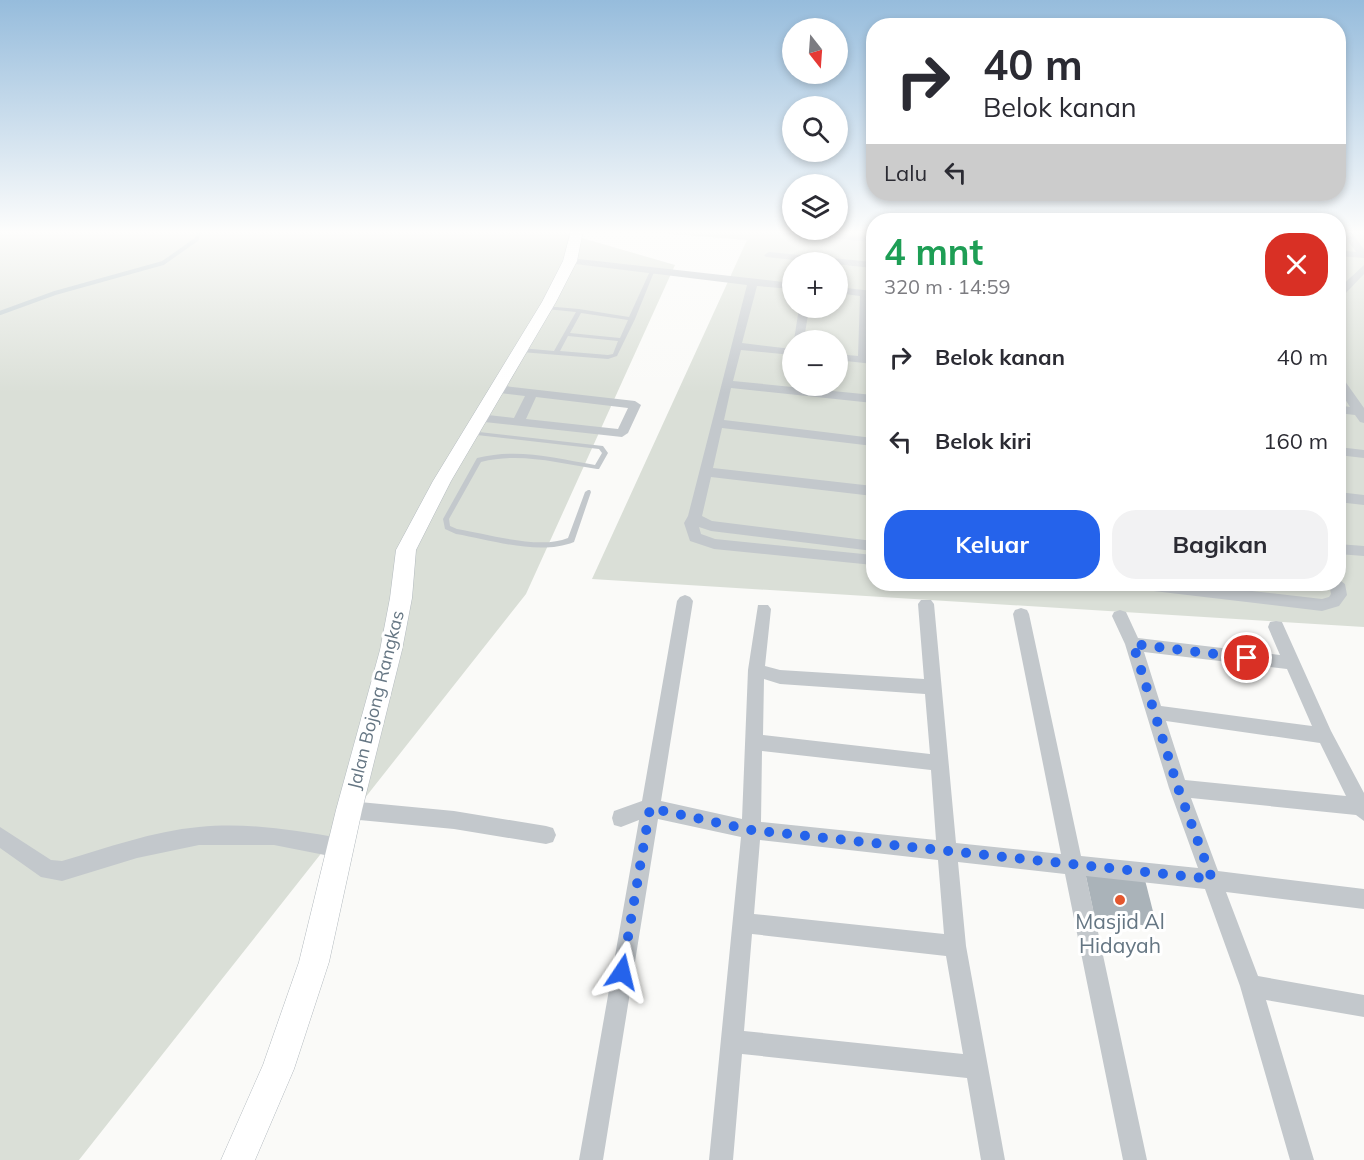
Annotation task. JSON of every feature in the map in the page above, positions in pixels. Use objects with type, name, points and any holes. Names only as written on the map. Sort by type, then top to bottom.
[{"type":"main road","name":"Jalan Bojong Rangkas","points":[[238,1160],[278,1069],[314,962],[349,810],[391,650],[401,598],[406,550],[429,503],[557,285]]},
{"type":"street","points":[[752,285],[692,523],[695,537],[714,544],[866,559]]},
{"type":"street","points":[[848,291],[866,294]]},
{"type":"street","points":[[737,346],[782,351]]},
{"type":"street","points":[[848,358],[866,360]]},
{"type":"street","points":[[726,384],[866,398]]},
{"type":"street","points":[[474,426],[518,422],[622,433],[635,405],[496,388]]},
{"type":"street","points":[[1346,391],[1362,414]]},
{"type":"street","points":[[518,422],[532,393]]},
{"type":"street","points":[[1346,411],[1362,414]]},
{"type":"street","points":[[717,423],[866,441]]},
{"type":"street","points":[[1346,452],[1364,454]]},
{"type":"street","points":[[705,472],[866,490]]},
{"type":"street","points":[[1346,498],[1364,500]]},
{"type":"street","points":[[695,517],[711,526],[866,545]]},
{"type":"street","points":[[1346,550],[1364,551]]},
{"type":"street","points":[[1232,591],[1322,605],[1334,602],[1340,595],[1339,591]]},
{"type":"street","points":[[591,1160],[685,601]]},
{"type":"street","points":[[926,604],[955,946],[993,1160]]},
{"type":"street","points":[[721,1160],[751,830],[756,670],[763,609]]},
{"type":"street","points":[[1021,614],[1135,1160]]},
{"type":"street","points":[[1120,616],[1133,644],[1178,788],[1251,986],[1302,1160]]},
{"type":"street","points":[[1276,627],[1325,736],[1363,810]]},
{"type":"street","points":[[1133,644],[1293,663]]},
{"type":"street","points":[[756,670],[780,677],[932,687]]},
{"type":"street","points":[[1154,712],[1325,736]]},
{"type":"street","points":[[753,742],[939,763]]},
{"type":"street","points":[[1178,788],[1363,810]]},
{"type":"street","points":[[621,818],[632,812],[650,808],[751,830],[948,853],[1212,879],[1364,899]]},
{"type":"street","points":[[349,810],[454,820],[546,835]]},
{"type":"street","points":[[0,837],[48,870],[62,871],[148,846],[199,836],[274,836],[340,848]]},
{"type":"street","points":[[743,923],[955,946]]},
{"type":"street","points":[[1251,986],[1364,1006]]},
{"type":"street","points":[[731,1041],[975,1067]]},
{"type":"lane","points":[[521,350],[608,357],[615,355],[646,285]]},
{"type":"lane","points":[[546,307],[632,319]]},
{"type":"lane","points":[[556,353],[579,311]]},
{"type":"lane","points":[[566,334],[622,340]]},
{"type":"lane","points":[[474,426],[601,447],[605,453],[597,467],[511,455],[495,455],[479,460],[446,519],[447,527],[456,531],[549,545],[565,544],[571,540],[588,492]]},
{"type":"shaded area","points":[[0,285],[666,285],[526,594],[79,1160],[0,1160]]},
{"type":"shaded area","points":[[726,285],[782,285],[782,318],[848,318],[848,285],[866,285],[866,591],[1346,591],[1346,285],[1364,285],[1364,627],[592,579]]},
{"type":"building","name":"Masjid Al Hidayah","points":[[1085,872],[1145,880],[1157,927],[1095,919]]},
{"type":"waterway","points":[[0,313],[83,285]]},
{"type":"place","name":"Masjid Al Hidayah","points":[[1120,900]]},
{"type":"route","points":[[622,972],[650,808],[751,830],[948,853],[1212,879],[1178,788],[1133,644],[1247,658]]}]
